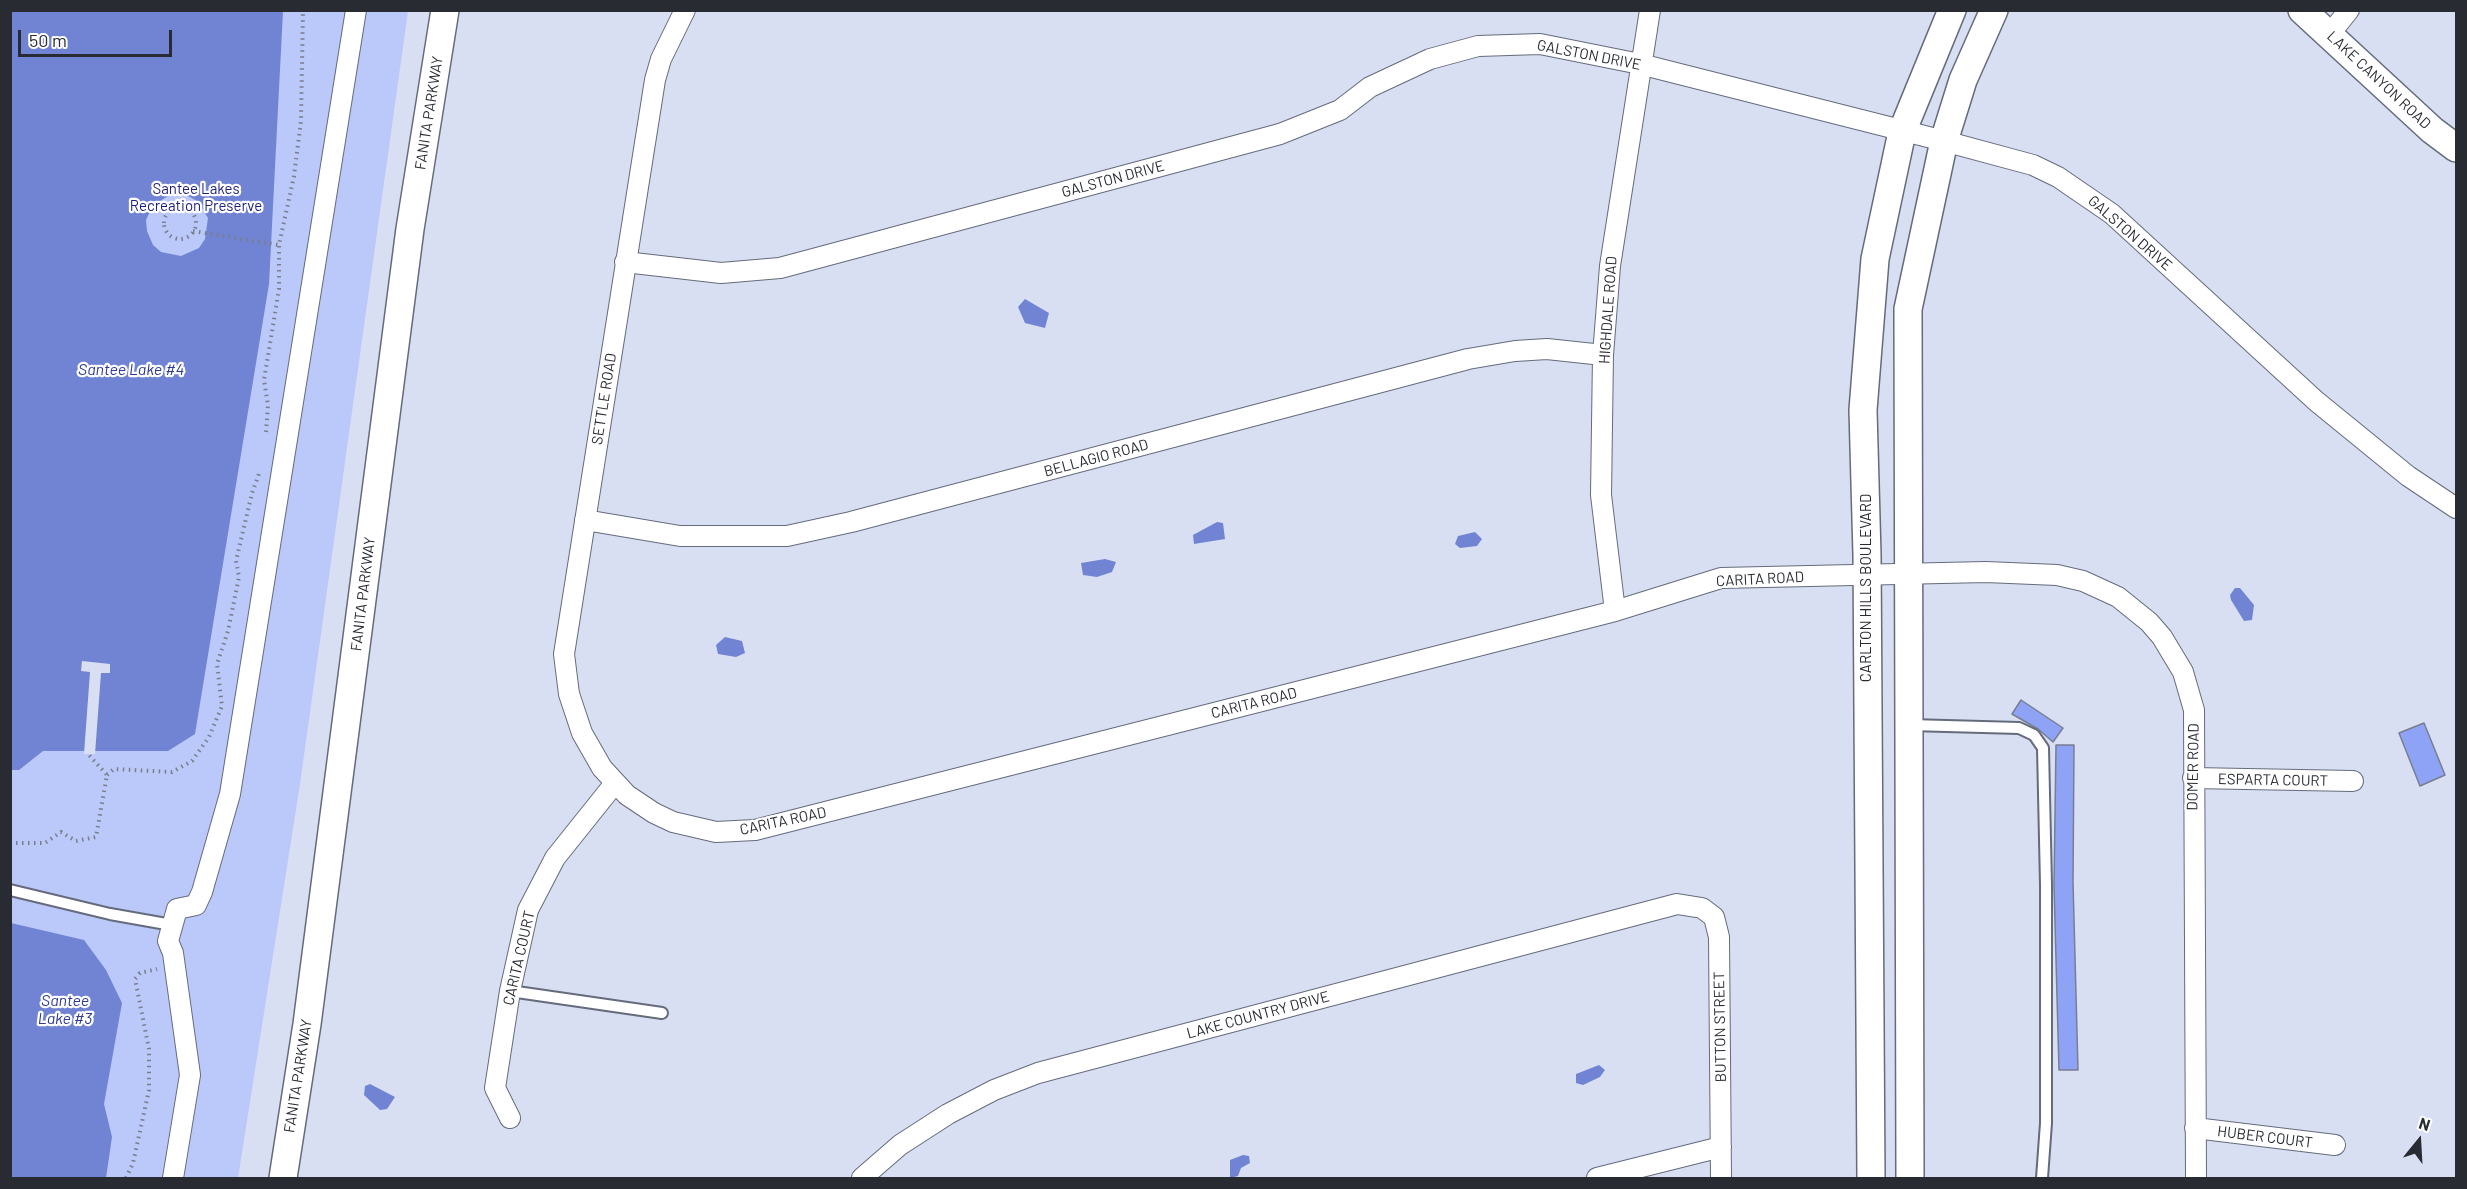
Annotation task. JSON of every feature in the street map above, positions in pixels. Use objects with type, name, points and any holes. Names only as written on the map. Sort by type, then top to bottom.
[{"type":"street","points":[[173,1179],[190,1075],[175,964],[168,941],[177,909],[196,905],[202,892],[230,794],[356,10]]},
{"type":"street","name":"FANITA PARKWAY","points":[[283,1179],[307,1024],[410,229],[445,10]]},
{"type":"street","name":"SETTLE ROAD","points":[[615,783],[602,768],[582,733],[565,674],[564,654],[655,80],[660,59],[685,10]]},
{"type":"street","name":"HIGHDALE ROAD","points":[[1615,611],[1601,495],[1604,355],[1610,266],[1650,10]]},
{"type":"street","name":"CARLTON HILLS BOULEVARD","points":[[1871,1179],[1863,410],[1875,259],[1902,132],[1952,10]]},
{"type":"street","points":[[1910,1179],[1908,309],[1944,141],[1963,80],[1994,10]]},
{"type":"street","name":"LAKE CANYON ROAD","points":[[2302,10],[2432,130],[2457,148]]},
{"type":"street","points":[[2329,34],[2349,10]]},
{"type":"street","name":"GALSTON DRIVE","points":[[626,262],[721,273],[780,268],[1280,134],[1340,110],[1370,87],[1430,59],[1478,46],[1539,44],[1640,64],[1944,141],[2033,165],[2058,177],[2094,200],[2316,401],[2408,476],[2457,508]]},
{"type":"street","name":"BELLAGIO ROAD","points":[[585,520],[680,536],[787,536],[851,522],[1468,359],[1515,351],[1546,349],[1604,355]]},
{"type":"street","name":"DOMER ROAD","points":[[1908,575],[1986,572],[2057,575],[2084,581],[2108,591],[2134,608],[2168,645],[2189,690],[2195,730],[2193,778],[2196,1179]]},
{"type":"street","name":"CARITA ROAD","points":[[615,783],[640,805],[673,822],[716,832],[755,830],[1615,611],[1721,578],[1908,575]]},
{"type":"street","name":"ESPARTA COURT","points":[[2193,778],[2353,781]]},
{"type":"street","name":"CARITA COURT","points":[[510,1118],[495,1088],[510,991],[528,910],[555,858],[615,783]]},
{"type":"street","name":"BUTTON STREET","points":[[1677,904],[1702,908],[1714,917],[1719,938],[1721,1179]]},
{"type":"street","name":"LAKE COUNTRY DRIVE","points":[[862,1179],[900,1145],[948,1114],[994,1090],[1038,1073],[1677,904]]},
{"type":"street","name":"HUBER COURT","points":[[2195,1128],[2335,1145]]},
{"type":"street","points":[[1597,1179],[1721,1147]]},
{"type":"lane","points":[[1908,725],[2019,728],[2034,735],[2043,748],[2046,885],[2046,1123],[2042,1179]]},
{"type":"lane","points":[[10,890],[110,914],[172,925]]},
{"type":"lane","points":[[510,991],[662,1013]]},
{"type":"path","points":[[266,437],[268,405],[264,380],[279,289],[279,245],[294,176],[301,121],[303,10]]},
{"type":"path","points":[[193,231],[196,222],[191,211],[179,207],[168,212],[164,224],[169,235],[181,239],[193,231],[279,245]]},
{"type":"path","points":[[10,843],[45,843],[61,832],[76,841],[96,837],[107,775],[114,769],[172,772],[192,761],[208,737],[222,706],[217,664],[228,631],[238,576],[236,561],[252,493],[262,468]]},
{"type":"path","points":[[89,755],[107,775]]},
{"type":"path","points":[[126,1179],[133,1163],[149,1090],[149,1049],[135,979],[140,973],[175,964]]},
{"type":"green space","name":"Santee Lakes Recreation Preserve","points":[[10,11],[408,11],[300,784],[238,1178],[11,1178]]},
{"type":"water","name":"Santee Lake #4","points":[[11,11],[283,11],[269,284],[195,734],[168,751],[43,751],[19,770],[11,770]],"holes":[[[172,194],[188,196],[197,201],[208,218],[205,239],[199,248],[181,256],[161,252],[153,245],[147,231],[146,220],[153,205]]]},
{"type":"water","points":[[1025,299],[1049,313],[1045,328],[1025,323],[1018,307]]},
{"type":"water","points":[[1217,522],[1223,523],[1225,539],[1194,544],[1193,535]]},
{"type":"water","points":[[1475,532],[1482,539],[1477,546],[1460,548],[1455,544],[1458,536]]},
{"type":"water","points":[[1105,559],[1116,562],[1112,572],[1097,577],[1083,575],[1081,563]]},
{"type":"water","points":[[2235,588],[2240,588],[2254,605],[2252,620],[2244,621],[2231,600],[2230,595]]},
{"type":"water","points":[[725,637],[742,641],[745,653],[736,657],[718,654],[716,645]]},
{"type":"water","name":"Santee Lake #3","points":[[11,923],[84,940],[106,970],[122,1003],[104,1104],[112,1137],[106,1178],[11,1178]]},
{"type":"water","points":[[1599,1065],[1605,1070],[1600,1077],[1583,1085],[1576,1083],[1576,1074]]},
{"type":"water","points":[[370,1084],[395,1097],[387,1109],[380,1110],[364,1095],[365,1086]]},
{"type":"water","points":[[1243,1155],[1249,1156],[1250,1163],[1241,1168],[1238,1176],[1230,1178],[1230,1160]]},
{"type":"pier","points":[[82,661],[110,664],[110,673],[101,673],[95,754],[84,754],[90,672],[81,671]]},
{"type":"building","points":[[2021,700],[2063,728],[2053,742],[2038,729],[2012,714]]},
{"type":"building","points":[[2424,723],[2445,775],[2420,786],[2399,733]]},
{"type":"building","points":[[2056,745],[2074,745],[2073,882],[2078,1070],[2059,1070],[2054,886]]}]
